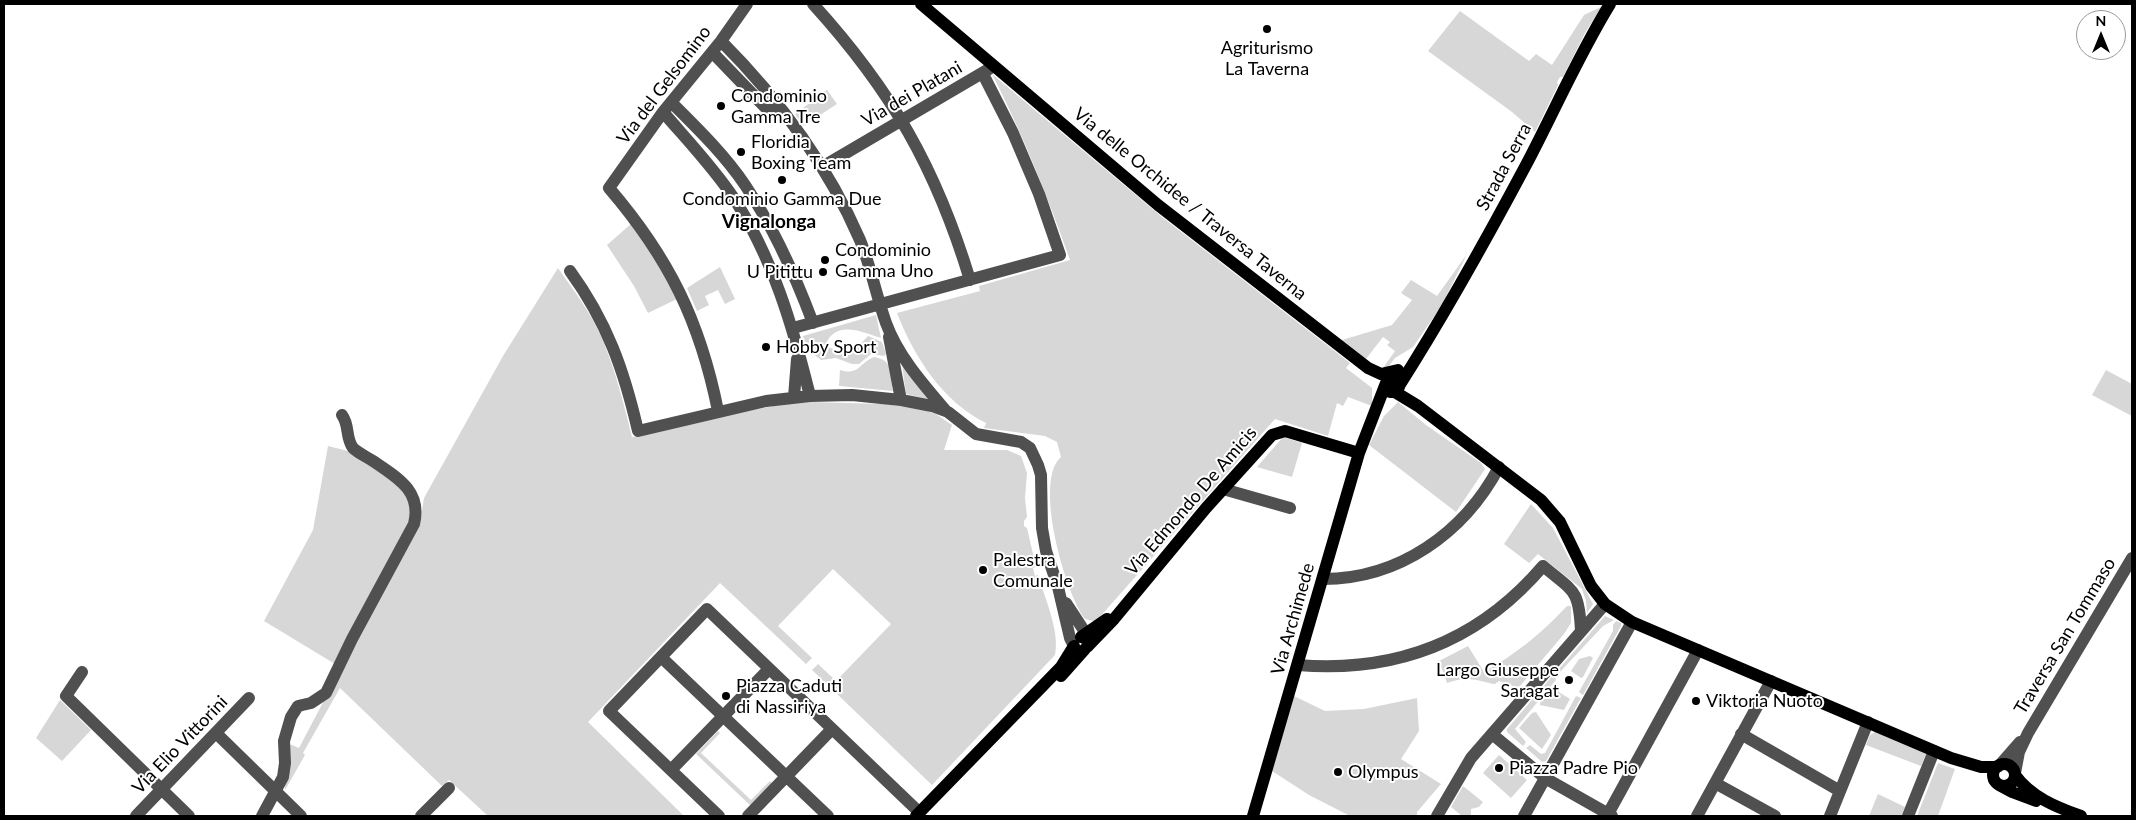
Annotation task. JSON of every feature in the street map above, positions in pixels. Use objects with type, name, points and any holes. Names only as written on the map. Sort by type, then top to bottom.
[{"type":"main road","points":[[920,4],[988,70]]},
{"type":"main road","points":[[927,4],[985,54],[988,70]]},
{"type":"main road","name":"Strada Serra","points":[[1390,385],[1424,344],[1440,320],[1522,173],[1590,37],[1610,4]]},
{"type":"main road","name":"Via delle Orchidee / Traversa Taverna","points":[[988,70],[1158,205],[1541,500],[1560,522],[1591,586],[1605,604],[1632,622],[1951,758]]},
{"type":"main road","name":"Via Archimede","points":[[1253,816],[1359,453],[1367,431],[1390,385]]},
{"type":"main road","name":"Via Edmondo De Amicis","points":[[1136,591],[1223,489],[1270,438],[1280,431],[1359,453]]},
{"type":"main road","points":[[1080,642],[1114,619],[1136,591]]},
{"type":"main road","points":[[920,815],[1061,667],[1080,642],[1136,591]]},
{"type":"main road","points":[[920,815],[1081,656],[1080,642]]},
{"type":"main road","points":[[1951,758],[1981,767],[2009,765],[2030,793],[2060,808]]},
{"type":"main road","points":[[1951,758],[2012,792],[2081,816]]},
{"type":"main road","points":[[1997,782],[1994,773],[1998,766]]},
{"type":"main road","points":[[1997,782],[2010,784],[2015,774]]},
{"type":"street","name":"Via del Gelsomino","points":[[718,411],[701,341],[680,292],[654,244],[609,188],[663,112],[721,41],[747,4]]},
{"type":"street","points":[[813,4],[844,38],[875,78],[902,120],[942,198],[970,280]]},
{"type":"street","points":[[721,41],[756,78],[788,117],[822,167],[860,240],[870,265],[887,324],[901,400]]},
{"type":"street","points":[[712,52],[764,107],[788,117]]},
{"type":"street","points":[[793,328],[1060,255],[1039,194],[988,70]]},
{"type":"street","name":"Via dei Platani","points":[[822,167],[988,70]]},
{"type":"street","points":[[671,102],[707,138],[745,185],[774,234],[813,323]]},
{"type":"street","points":[[663,112],[713,170],[734,198],[758,242],[781,292],[793,328],[810,396]]},
{"type":"street","points":[[713,170],[726,161]]},
{"type":"street","points":[[758,242],[774,234]]},
{"type":"street","points":[[570,271],[599,315],[614,347],[625,380],[638,431],[718,411],[794,397],[810,396],[852,396],[901,400],[920,403],[948,412]]},
{"type":"street","points":[[887,324],[911,368],[948,412],[976,434],[1021,442],[1033,453],[1041,475],[1042,520],[1046,551],[1080,642]]},
{"type":"street","points":[[794,397],[798,346]]},
{"type":"street","points":[[262,816],[283,777],[285,763],[284,741],[291,717],[298,706],[310,703],[326,693],[352,639],[414,524],[416,516],[416,504],[412,494],[375,462],[354,449],[347,437],[348,423],[342,416]]},
{"type":"street","points":[[1323,579],[1366,574],[1402,562],[1426,548],[1462,519],[1486,490],[1499,467]]},
{"type":"street","points":[[1223,489],[1290,508]]},
{"type":"street","name":"Traversa San Tommaso","points":[[2028,733],[2132,558]]},
{"type":"street","points":[[1298,666],[1335,667],[1371,664],[1407,656],[1442,644],[1474,626],[1504,605],[1543,566],[1573,590],[1579,600],[1581,631]]},
{"type":"street","points":[[1058,587],[1072,614],[1078,621],[1080,642]]},
{"type":"street","points":[[1441,815],[1471,758],[1605,604]]},
{"type":"street","points":[[719,816],[609,711],[706,609],[920,815]]},
{"type":"street","points":[[1524,816],[1632,622]]},
{"type":"street","points":[[1492,734],[1545,778],[1610,815],[1698,650]]},
{"type":"street","points":[[658,660],[783,779],[828,816]]},
{"type":"street","points":[[671,770],[769,668]]},
{"type":"street","points":[[82,672],[66,696],[189,816]]},
{"type":"street","points":[[1697,816],[1771,680]]},
{"type":"street","name":"Via Elio Vittorini","points":[[136,816],[249,698]]},
{"type":"street","points":[[1830,816],[1868,722]]},
{"type":"street","points":[[748,816],[832,729]]},
{"type":"street","points":[[216,733],[301,816]]},
{"type":"street","points":[[1998,766],[2028,733]]},
{"type":"street","points":[[2015,774],[2019,752],[2028,733]]},
{"type":"street","points":[[1741,734],[1840,791]]},
{"type":"street","points":[[1908,816],[1934,752]]},
{"type":"street","points":[[783,779],[816,816]]},
{"type":"street","points":[[1715,783],[1775,816]]},
{"type":"street","points":[[422,816],[449,788]]},
{"type":"shaded area","points":[[1601,7],[1585,33],[1563,77],[1560,77],[1557,82],[1558,85],[1535,132],[1512,112],[1428,51],[1460,11],[1529,61],[1536,54],[1552,65],[1584,15]]},
{"type":"shaded area","points":[[992,74],[1162,217],[1350,363],[1346,368],[1372,388],[1372,406],[1348,397],[1343,406],[1337,403],[1328,436],[1275,419],[1098,619],[1093,621],[1085,619],[1077,606],[1061,562],[1055,537],[1050,488],[1053,469],[1061,457],[1057,442],[1045,436],[984,428],[986,423],[956,403],[932,377],[912,346],[897,313],[980,291],[979,286],[1070,260],[1034,166]]},
{"type":"shaded area","points":[[827,90],[837,104],[803,126],[795,114]]},
{"type":"shaded area","points":[[632,223],[648,244],[677,299],[648,313],[634,286],[607,245]]},
{"type":"shaded area","points":[[1467,254],[1442,305],[1413,347],[1395,358],[1386,370],[1383,368],[1395,351],[1387,345],[1390,342],[1383,337],[1366,359],[1342,340],[1392,325],[1412,300],[1401,293],[1411,280],[1437,296]]},
{"type":"shaded area","points":[[720,267],[735,299],[725,304],[718,290],[705,296],[709,305],[697,311],[687,288]]},
{"type":"shaded area","points":[[558,268],[599,331],[616,377],[632,437],[784,404],[810,402],[886,404],[924,410],[936,414],[952,425],[944,450],[1007,450],[1021,456],[1027,473],[1025,498],[1027,517],[1024,521],[1024,526],[1027,528],[1036,567],[1033,568],[1035,576],[1038,575],[1054,625],[1055,655],[932,785],[812,670],[818,664],[836,681],[891,624],[833,569],[778,626],[812,658],[806,664],[720,583],[588,722],[684,816],[488,816],[449,780],[442,786],[340,688],[303,753],[305,755],[285,790],[287,743],[299,748],[421,516],[424,498],[503,356]]},
{"type":"shaded area","points":[[876,315],[881,338],[857,331],[842,330],[829,338],[825,346],[850,355],[868,336],[882,342],[886,354],[884,356],[871,354],[859,364],[852,364],[836,358],[821,360],[806,348],[803,336]]},
{"type":"shaded area","points":[[874,357],[885,361],[888,365],[893,391],[839,386],[840,370],[855,370]]},
{"type":"shaded area","points":[[902,364],[928,399],[906,394]]},
{"type":"shaded area","points":[[2106,370],[2132,384],[2132,416],[2092,395]]},
{"type":"shaded area","points":[[1398,402],[1426,425],[1481,463],[1485,469],[1456,512],[1369,445],[1384,416]]},
{"type":"shaded area","points":[[1283,437],[1302,443],[1292,477],[1257,467]]},
{"type":"shaded area","points":[[328,446],[348,451],[401,487],[410,504],[409,521],[335,664],[264,621],[313,530]]},
{"type":"shaded area","points":[[1531,504],[1553,528],[1593,604],[1587,613],[1582,589],[1538,554],[1529,563],[1504,544]]},
{"type":"shaded area","points":[[1567,606],[1571,606],[1571,623],[1520,686],[1516,687],[1499,681],[1493,684],[1470,679],[1460,679],[1447,683],[1439,661],[1468,646],[1484,672],[1528,642]]},
{"type":"shaded area","points":[[1605,616],[1614,620],[1603,626],[1559,673],[1557,671]]},
{"type":"shaded area","points":[[1616,621],[1621,623],[1621,626],[1583,695],[1579,692],[1613,631],[1613,625]]},
{"type":"shaded area","points":[[1590,656],[1593,658],[1583,677],[1581,678],[1571,671],[1579,659]]},
{"type":"shaded area","points":[[1554,674],[1556,680],[1515,729],[1526,742],[1523,746],[1507,732],[1507,729]]},
{"type":"shaded area","points":[[1554,689],[1570,699],[1564,710],[1540,705]]},
{"type":"shaded area","points":[[1294,696],[1325,711],[1364,709],[1417,698],[1419,731],[1401,759],[1441,784],[1417,812],[1417,816],[1350,816],[1309,795],[1272,771]]},
{"type":"shaded area","points":[[1576,696],[1581,698],[1546,761],[1542,762],[1526,748],[1530,745],[1541,754],[1545,753]]},
{"type":"shaded area","points":[[60,700],[91,730],[62,761],[36,738]]},
{"type":"shaded area","points":[[1536,712],[1551,735],[1542,749],[1519,728],[1532,713]]},
{"type":"shaded area","points":[[718,731],[720,733],[701,753],[751,800],[770,781],[773,784],[751,806],[696,754]]},
{"type":"shaded area","points":[[1875,732],[1926,754],[1921,766],[1866,745],[1870,735]]},
{"type":"shaded area","points":[[1499,755],[1527,780],[1511,798],[1483,773]]},
{"type":"shaded area","points":[[1938,763],[1955,769],[1938,816],[1917,816]]},
{"type":"shaded area","points":[[1463,786],[1483,802],[1479,807],[1471,809],[1471,816],[1462,816],[1451,807]]},
{"type":"shaded area","points":[[1878,794],[1905,807],[1901,816],[1869,816]]},
{"type":"place","name":"Agriturismo La Taverna","points":[[1267,29]]},
{"type":"place","name":"Condominio Gamma Tre","points":[[721,106]]},
{"type":"place","name":"Floridia Boxing Team","points":[[741,152]]},
{"type":"place","name":"Condominio Gamma Due","points":[[782,180]]},
{"type":"place","name":"Condominio Gamma Uno","points":[[825,260]]},
{"type":"place","name":"U Pitittu","points":[[823,272]]},
{"type":"place","name":"Hobby Sport","points":[[766,347]]},
{"type":"place","name":"Palestra Comunale","points":[[983,570]]},
{"type":"place","name":"Largo Giuseppe Saragat","points":[[1569,680]]},
{"type":"place","name":"Piazza Caduti di Nassiriya","points":[[726,696]]},
{"type":"place","name":"Viktoria Nuoto","points":[[1696,701]]},
{"type":"place","name":"Piazza Padre Pio","points":[[1499,768]]},
{"type":"place","name":"Olympus","points":[[1338,772]]},
{"type":"district","name":"Vignalonga","points":[[769,222]]}]
